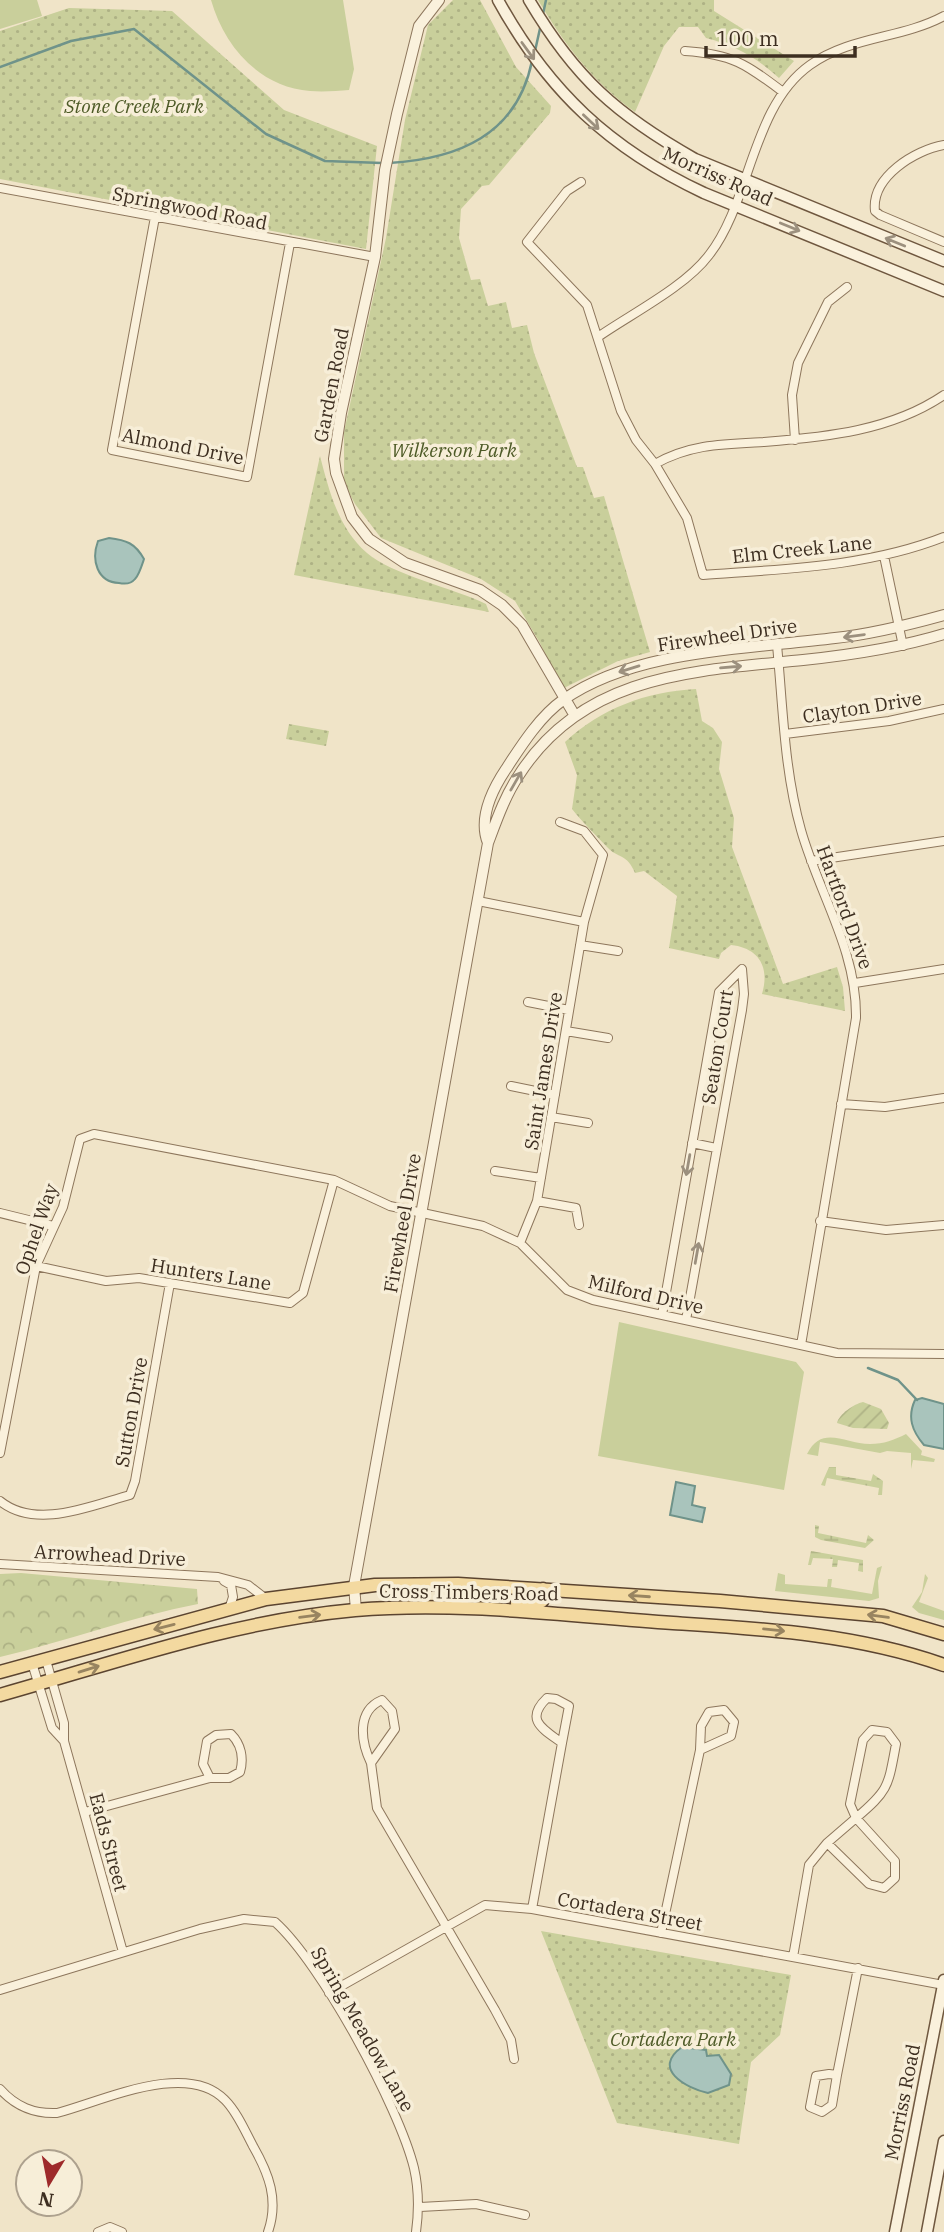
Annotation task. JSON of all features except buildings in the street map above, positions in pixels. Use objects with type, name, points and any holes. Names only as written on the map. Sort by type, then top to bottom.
[{"type":"main road","name":"Morriss Road","points":[[498,0],[544,72],[588,121],[612,141],[668,176],[944,291]]},
{"type":"main road","name":"Morriss Road","points":[[529,0],[556,44],[592,88],[632,121],[695,159],[944,261]]},
{"type":"main road","name":"Cross Timbers Road","points":[[0,1672],[266,1599],[354,1586],[458,1584],[707,1601],[883,1616],[944,1634]]},
{"type":"main road","points":[[490,1608],[542,1601],[545,1597],[543,1589]]},
{"type":"main road","points":[[706,1625],[707,1601]]},
{"type":"main road","name":"Cross Timbers Road","points":[[0,1695],[219,1633],[356,1610],[490,1608],[706,1625],[855,1641],[905,1651],[944,1665]]},
{"type":"main road","name":"Morriss Road","points":[[895,2232],[944,1983]]},
{"type":"main road","points":[[927,2232],[944,2141]]},
{"type":"street","name":"Garden Road","points":[[439,0],[419,26],[392,136],[375,257],[339,424],[334,459],[339,488],[352,517],[369,539],[386,552],[440,577],[480,590],[502,605],[522,625],[563,700],[575,716]]},
{"type":"street","points":[[598,337],[685,278],[709,256],[783,92],[810,65],[851,43],[906,30],[944,16]]},
{"type":"street","points":[[685,51],[718,53],[738,60],[783,92]]},
{"type":"street","points":[[944,145],[927,149],[902,164],[883,183],[874,208],[880,215],[944,242]]},
{"type":"street","points":[[581,183],[567,191],[527,242],[554,267],[587,305],[621,411],[636,440],[654,464],[688,448],[825,437],[884,425],[944,395]]},
{"type":"street","name":"Springwood Road","points":[[0,188],[375,257]]},
{"type":"street","name":"Almond Drive","points":[[155,217],[112,450],[247,477],[290,243]]},
{"type":"street","points":[[795,440],[792,395],[798,363],[828,302],[847,287]]},
{"type":"street","name":"Elm Creek Lane","points":[[654,464],[687,518],[703,575],[812,567],[884,556],[944,537]]},
{"type":"street","points":[[884,556],[903,646]]},
{"type":"street","name":"Firewheel Drive","points":[[488,843],[482,828],[494,787],[535,729],[563,700],[618,673],[646,664],[705,652],[777,645],[899,627],[944,615]]},
{"type":"street","name":"Firewheel Drive","points":[[356,1610],[354,1586],[488,843],[501,806],[518,775],[532,756],[575,716],[619,691],[645,682],[697,670],[903,646],[944,634]]},
{"type":"street","name":"Hartford Drive","points":[[777,645],[794,807],[811,862],[844,943],[855,983],[856,1018],[801,1345]]},
{"type":"street","name":"Clayton Drive","points":[[785,734],[889,721],[944,709]]},
{"type":"street","name":"Saint James Drive","points":[[520,1243],[537,1202],[584,922],[603,855],[584,831],[560,822]]},
{"type":"street","points":[[811,862],[944,841]]},
{"type":"street","points":[[478,901],[584,922]]},
{"type":"street","points":[[580,945],[618,951]]},
{"type":"street","name":"Seaton Court","points":[[662,1315],[719,992],[742,969],[744,994],[686,1320]]},
{"type":"street","points":[[855,983],[944,969]]},
{"type":"street","points":[[528,1002],[569,1010]]},
{"type":"street","points":[[566,1031],[608,1038]]},
{"type":"street","points":[[511,1086],[555,1095]]},
{"type":"street","points":[[841,1104],[885,1107],[944,1098]]},
{"type":"street","points":[[551,1117],[587,1123]]},
{"type":"street","name":"Milford Drive","points":[[80,1139],[94,1133],[334,1180],[390,1206],[421,1215],[483,1226],[520,1243],[567,1290],[593,1300],[837,1353],[944,1354]]},
{"type":"street","name":"Ophel Way","points":[[0,1453],[36,1266],[63,1207],[80,1139]]},
{"type":"street","points":[[692,1143],[716,1147]]},
{"type":"street","points":[[495,1171],[541,1178]]},
{"type":"street","name":"Hunters Lane","points":[[36,1266],[106,1281],[139,1278],[290,1303],[299,1300],[303,1293],[334,1180]]},
{"type":"street","points":[[537,1202],[576,1208],[579,1224]]},
{"type":"street","points":[[0,1213],[53,1226]]},
{"type":"street","points":[[820,1221],[886,1230],[944,1224]]},
{"type":"street","name":"Sutton Drive","points":[[0,1501],[11,1510],[55,1515],[130,1495],[135,1481],[170,1283]]},
{"type":"street","name":"Arrowhead Drive","points":[[0,1564],[218,1577],[248,1585],[266,1599]]},
{"type":"street","points":[[218,1577],[231,1585],[233,1597],[229,1609]]},
{"type":"street","name":"Eads Street","points":[[46,1660],[64,1723],[64,1741],[122,1952]]},
{"type":"street","name":"Eads Street","points":[[32,1663],[52,1728],[64,1741]]},
{"type":"street","points":[[532,1909],[569,1706],[556,1699],[547,1698],[537,1708],[535,1716],[540,1727],[562,1743]]},
{"type":"street","points":[[370,1763],[396,1729],[393,1710],[382,1700],[370,1707],[364,1718],[366,1753],[377,1808],[511,2040],[514,2059]]},
{"type":"street","points":[[662,1933],[700,1750],[701,1726],[709,1712],[724,1710],[734,1722],[731,1736],[700,1750]]},
{"type":"street","points":[[793,1956],[809,1865],[827,1843],[856,1818],[882,1797],[889,1785],[896,1744],[887,1732],[872,1730],[863,1740],[850,1804],[856,1818],[895,1861],[895,1878],[888,1886],[869,1884],[827,1843]]},
{"type":"street","points":[[85,1812],[210,1778],[229,1778],[240,1772],[242,1754],[236,1739],[230,1734],[216,1735],[207,1741],[203,1764],[210,1778]]},
{"type":"street","name":"Cortadera Street","points":[[329,1993],[485,1905],[532,1909],[944,1983]]},
{"type":"street","name":"Spring Meadow Lane","points":[[0,1990],[122,1952],[244,1919],[275,1922],[300,1950],[329,1993],[395,2112],[414,2168],[420,2207],[416,2232]]},
{"type":"street","points":[[837,2075],[816,2076],[810,2107],[822,2112],[832,2105],[858,1968]]},
{"type":"street","points":[[0,2089],[19,2107],[42,2114],[57,2113],[169,2081],[202,2085],[225,2099],[269,2176],[274,2207],[268,2232]]},
{"type":"street","points":[[420,2207],[476,2204],[525,2215]]},
{"type":"street","points":[[98,2232],[110,2227],[122,2232]]},
{"type":"green space","points":[[0,0],[37,0],[42,16],[0,29]]},
{"type":"green space","points":[[211,0],[343,0],[354,69],[349,90],[315,91],[292,88],[260,73],[235,48],[217,17]]},
{"type":"green space","name":"Wilkerson Park","points":[[453,0],[480,0],[516,67],[551,106],[550,113],[489,185],[482,186],[461,209],[459,238],[471,280],[480,279],[488,306],[506,302],[512,328],[527,325],[534,353],[577,467],[583,467],[594,498],[604,496],[650,652],[618,661],[562,689],[540,643],[515,601],[481,579],[381,538],[355,504],[344,483],[344,432],[386,238],[405,120],[428,25]]},
{"type":"green space","points":[[538,0],[714,0],[714,11],[794,61],[779,78],[745,53],[706,38],[698,27],[679,27],[664,46],[635,112],[606,88],[580,61]]},
{"type":"green space","name":"Stone Creek Park","points":[[69,8],[172,11],[284,110],[377,146],[366,249],[0,179],[0,31]]},
{"type":"green space","points":[[320,456],[331,495],[342,520],[367,553],[407,575],[486,604],[489,612],[294,575]]},
{"type":"green space","points":[[696,689],[702,721],[713,728],[722,742],[719,769],[734,818],[732,847],[783,984],[837,967],[843,987],[845,1011],[762,994],[764,975],[760,960],[741,947],[731,945],[721,953],[719,959],[669,948],[677,896],[644,871],[635,873],[629,862],[611,851],[572,809],[577,775],[565,742],[594,720],[625,704],[659,694]]},
{"type":"green space","points":[[289,724],[329,731],[326,746],[286,739]]},
{"type":"green space","points":[[619,1322],[796,1362],[804,1372],[784,1490],[598,1456]]},
{"type":"green space","points":[[863,1402],[881,1409],[889,1423],[887,1429],[853,1428],[837,1423],[847,1410]]},
{"type":"green space","points":[[906,1434],[922,1451],[921,1455],[935,1459],[934,1462],[913,1460],[911,1469],[911,1453],[880,1453],[820,1442],[818,1456],[807,1454],[813,1445],[827,1438],[875,1444]]},
{"type":"green space","points":[[829,1467],[836,1467],[836,1475],[871,1481],[873,1474],[883,1481],[882,1495],[878,1495],[879,1488],[827,1478],[825,1486],[821,1485]]},
{"type":"green space","points":[[815,1525],[819,1526],[818,1533],[866,1543],[868,1535],[874,1540],[865,1548],[821,1540],[815,1537]]},
{"type":"green space","points":[[811,1551],[863,1560],[863,1572],[858,1571],[859,1563],[838,1560],[837,1567],[832,1567],[833,1559],[813,1558],[811,1565],[808,1565]]},
{"type":"green space","points":[[882,1566],[878,1581],[879,1598],[869,1601],[775,1591],[778,1573],[785,1575],[785,1584],[827,1587],[828,1579],[832,1579],[831,1587],[872,1594],[877,1568]]},
{"type":"green space","points":[[21,1573],[197,1589],[198,1604],[0,1657],[0,1574]]},
{"type":"green space","points":[[925,1574],[928,1578],[919,1602],[944,1611],[944,1620],[919,1613],[912,1607],[922,1592]]},
{"type":"green space","name":"Cortadera Park","points":[[541,1931],[791,1975],[780,2035],[751,2062],[739,2144],[617,2123]]},
{"type":"water","points":[[109,538],[130,543],[144,559],[132,582],[111,582],[105,579],[98,569],[95,555],[98,541]]},
{"type":"water","points":[[922,1398],[944,1404],[944,1449],[924,1445],[916,1434],[911,1418],[913,1406],[915,1400]]},
{"type":"water","points":[[676,1482],[695,1486],[692,1505],[705,1508],[702,1522],[670,1515]]},
{"type":"water","points":[[682,2047],[706,2050],[707,2056],[719,2055],[731,2074],[729,2085],[708,2093],[682,2082],[671,2070],[670,2063],[673,2055]]},
{"type":"waterway","points":[[543,14],[546,0]]},
{"type":"waterway","points":[[535,51],[541,24]]},
{"type":"waterway","points":[[0,67],[71,41],[134,29],[266,134],[325,161],[382,163]]},
{"type":"waterway","points":[[389,163],[438,156],[481,138],[498,125],[513,108],[532,61]]},
{"type":"waterway","points":[[868,1368],[898,1380],[917,1400]]}]
